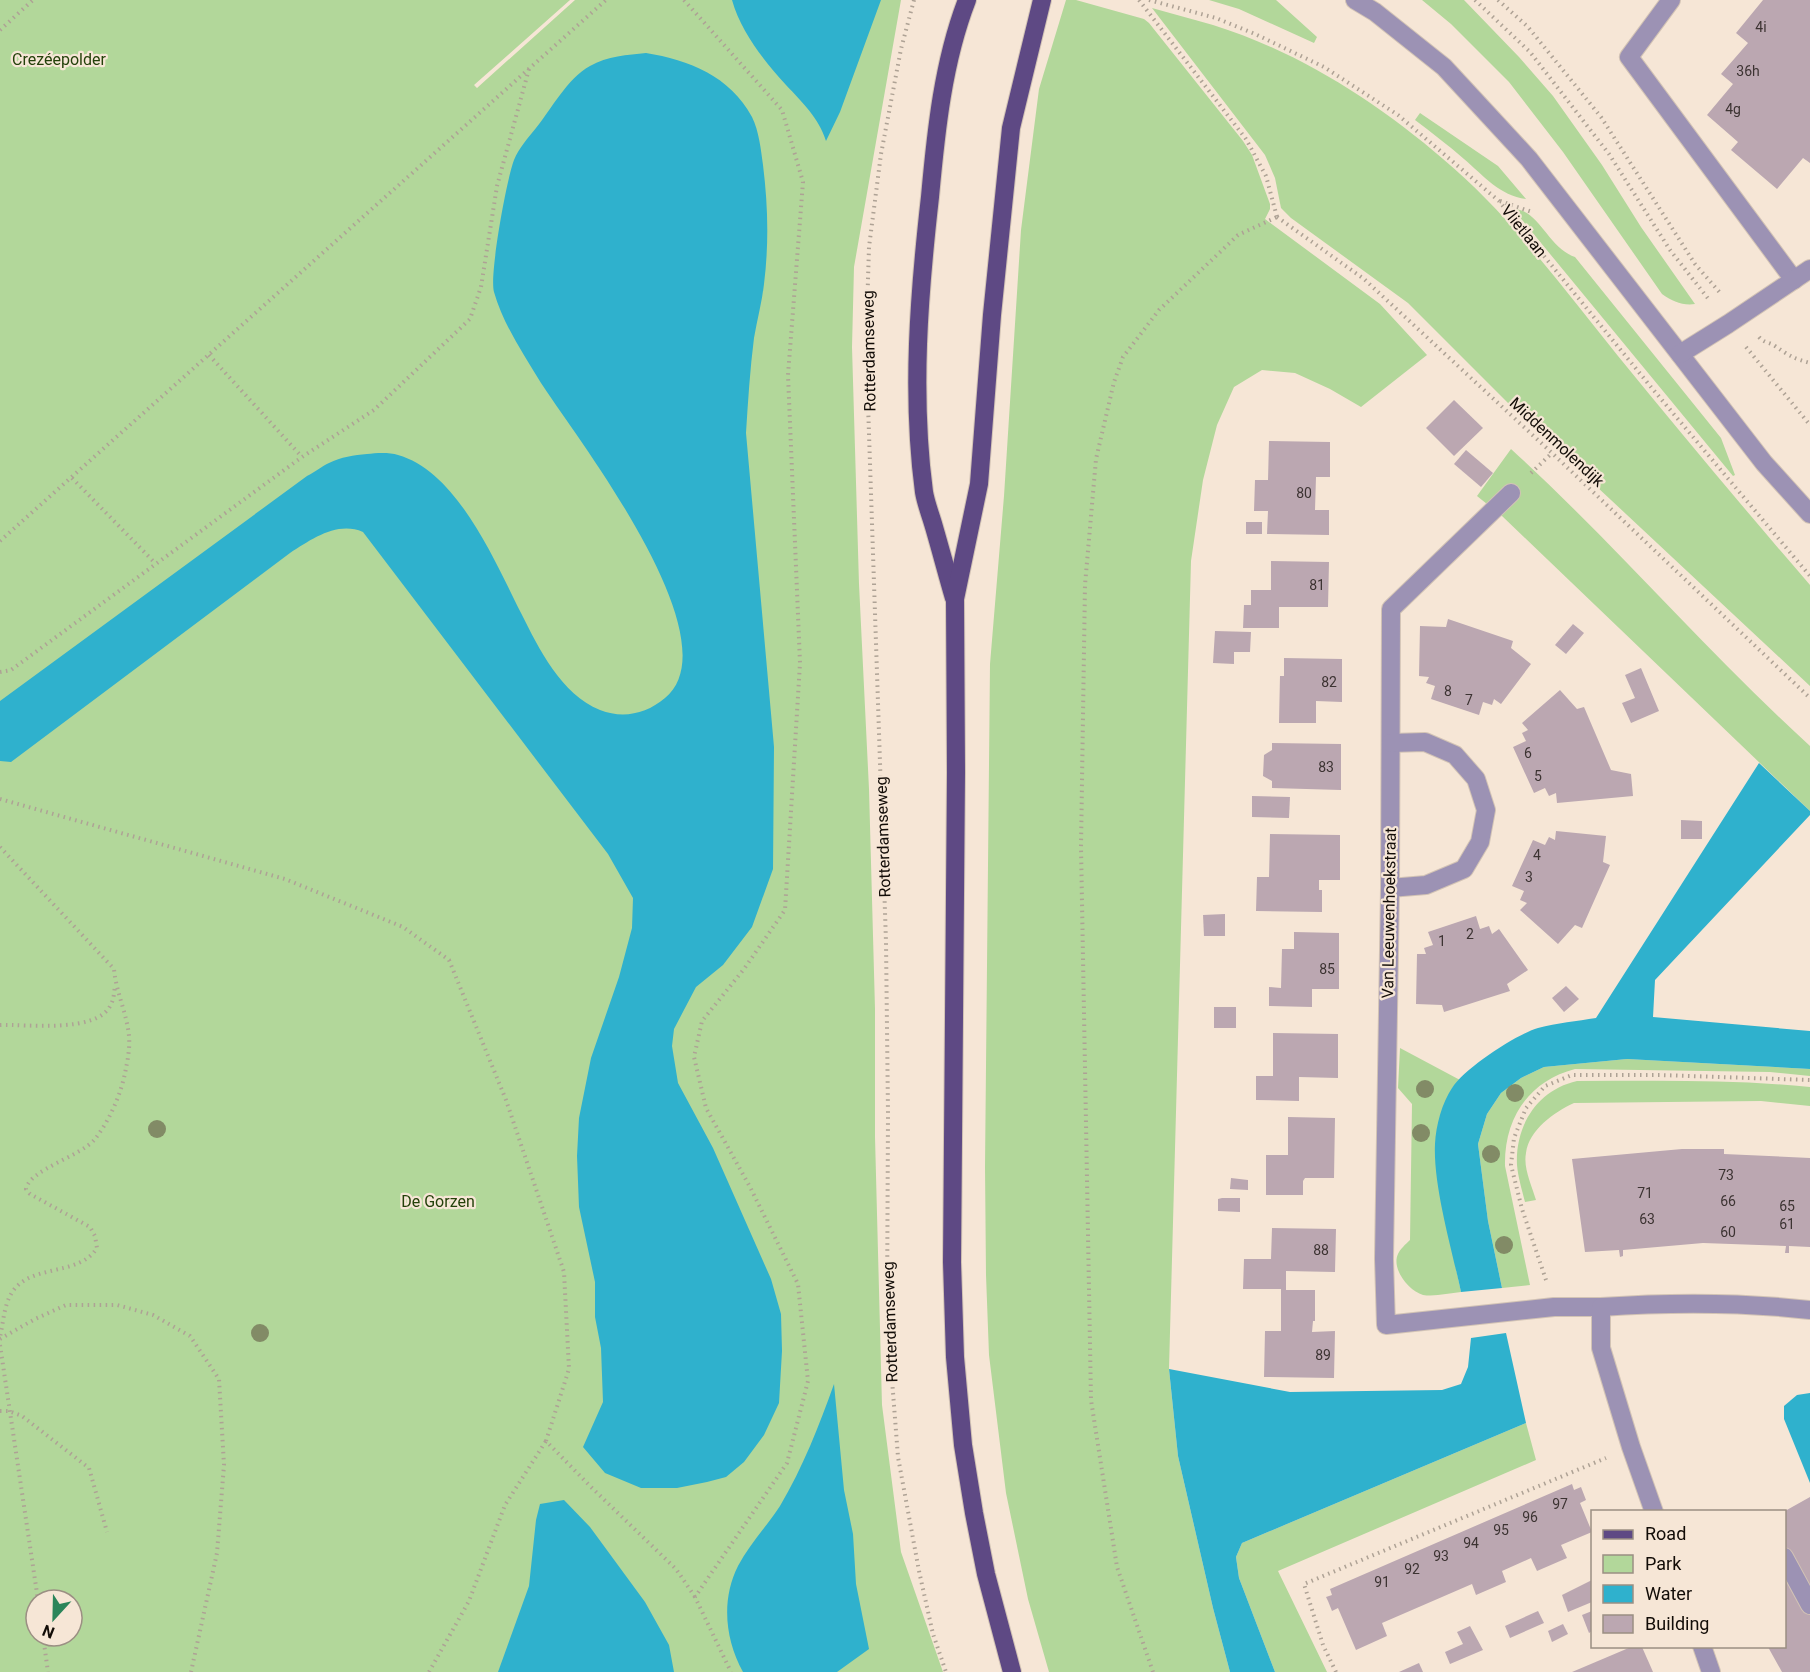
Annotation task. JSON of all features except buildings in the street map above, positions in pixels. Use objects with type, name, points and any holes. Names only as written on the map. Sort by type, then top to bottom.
[{"type":"main road","points":[[955,599],[924,495],[918,436],[918,345],[924,248],[939,117],[944,84],[967,0]]},
{"type":"main road","points":[[1012,1672],[986,1574],[974,1513],[963,1445],[955,1357],[952,1262],[955,599],[980,484],[992,315],[1011,128],[1042,0]]},
{"type":"street","points":[[1355,0],[1375,12],[1444,67],[1529,159],[1764,462],[1810,514]]},
{"type":"street","points":[[1671,0],[1629,57],[1794,280]]},
{"type":"street","points":[[1680,354],[1810,269]]},
{"type":"street","name":"Van Leeuwenhoekstraat","points":[[1511,493],[1391,609],[1390,888],[1384,1258],[1386,1325],[1554,1306]]},
{"type":"street","points":[[1390,888],[1426,885],[1464,869],[1480,842],[1486,810],[1476,779],[1455,754],[1425,742],[1391,742]]},
{"type":"street","points":[[1554,1306],[1601,1307],[1662,1303],[1756,1304],[1810,1310]]},
{"type":"street","points":[[1601,1307],[1601,1348],[1631,1447],[1653,1510]]},
{"type":"street","points":[[1786,1559],[1810,1605]]},
{"type":"street","points":[[1702,1648],[1711,1672]]},
{"type":"path","points":[[0,30],[33,0]]},
{"type":"path","points":[[0,541],[606,0]]},
{"type":"path","points":[[684,0],[782,110],[803,182],[788,375],[800,663],[785,910],[744,969],[702,1021],[694,1057],[706,1108],[750,1187],[798,1284],[808,1381],[788,1463],[694,1597]]},
{"type":"path","name":"Rotterdamseweg","points":[[914,0],[901,49],[881,154],[868,247],[866,344],[886,942],[887,1315],[898,1457],[933,1634],[946,1672]]},
{"type":"path","points":[[1139,0],[1246,139],[1266,176],[1276,218],[1238,235],[1160,310],[1123,357],[1114,382],[1096,459],[1086,573],[1081,847],[1091,1400],[1117,1567],[1153,1672]]},
{"type":"path","name":"Vlietlaan","points":[[1149,0],[1216,18],[1324,67],[1398,115],[1499,201],[1810,576]]},
{"type":"path","points":[[1475,0],[1530,52],[1609,154],[1670,250],[1734,320],[1763,342],[1773,344],[1790,358],[1810,363]]},
{"type":"path","points":[[1498,0],[1527,27],[1601,117],[1695,264],[1810,425]]},
{"type":"path","points":[[0,672],[11,670],[302,457],[374,410],[470,319],[481,287],[497,186],[529,69]]},
{"type":"path","name":"Middenmolendijk","points":[[1276,218],[1364,279],[1552,453],[1810,698]]},
{"type":"path","points":[[209,355],[302,457]]},
{"type":"path","points":[[72,477],[155,563]]},
{"type":"path","points":[[0,799],[285,879],[403,927],[448,960],[506,1100],[564,1272],[569,1369],[546,1441],[505,1505],[469,1601],[429,1672]]},
{"type":"path","points":[[0,847],[114,969],[115,985],[129,1036],[126,1069],[112,1112],[94,1141],[73,1156],[27,1182],[26,1189],[30,1194],[90,1227],[95,1236],[97,1248],[92,1255],[79,1263],[30,1277],[20,1284],[10,1296],[0,1338]]},
{"type":"path","points":[[0,1025],[66,1026],[93,1021],[111,1006],[115,985]]},
{"type":"path","points":[[1554,1306],[1522,1209],[1511,1165],[1514,1138],[1526,1108],[1545,1086],[1572,1076],[1660,1075],[1810,1080]]},
{"type":"path","points":[[0,1338],[66,1305],[117,1305],[153,1315],[190,1336],[219,1379],[224,1465],[217,1553],[191,1672]]},
{"type":"path","points":[[0,1346],[36,1588]]},
{"type":"path","points":[[0,1411],[9,1411],[22,1416],[89,1468],[107,1532]]},
{"type":"path","points":[[546,1441],[676,1569],[694,1597],[731,1672]]},
{"type":"path","points":[[1336,1672],[1323,1645],[1304,1584],[1631,1447]]},
{"type":"path","points":[[45,1648],[48,1672]]},
{"type":"green space","name":"De Gorzen","points":[[0,0],[570,0],[474,85],[477,88],[575,0],[901,0],[854,267],[852,347],[859,584],[869,789],[882,1405],[901,1552],[943,1672],[0,1672]]},
{"type":"green space","points":[[1066,0],[1076,0],[1144,19],[1149,23],[1252,155],[1270,204],[1265,219],[1380,304],[1427,355],[1361,407],[1330,389],[1295,373],[1262,370],[1234,387],[1217,425],[1203,480],[1191,561],[1169,1369],[1178,1456],[1230,1672],[1049,1672],[1028,1599],[1006,1493],[989,1355],[985,1167],[990,664],[1004,496],[1021,230],[1039,89]]},
{"type":"green space","points":[[1209,0],[1276,0],[1317,37],[1314,43],[1239,9]]},
{"type":"green space","points":[[1422,0],[1464,0],[1519,57],[1553,96],[1695,304],[1678,302],[1662,294],[1563,152],[1509,82],[1451,24]]},
{"type":"green space","points":[[1152,8],[1244,36],[1335,80],[1418,138],[1491,204],[1535,253],[1665,414],[1810,585],[1810,686],[1519,414],[1408,303],[1291,218],[1281,208],[1275,178],[1265,155]]},
{"type":"green space","points":[[1420,113],[1498,166],[1526,199],[1508,194],[1492,184],[1415,120]]},
{"type":"green space","points":[[1513,209],[1530,215],[1558,246],[1575,257],[1721,438],[1735,475],[1733,476]]},
{"type":"green space","points":[[1511,449],[1810,746],[1810,811],[1502,516],[1477,496]]},
{"type":"green space","points":[[1400,1048],[1460,1080],[1452,1088],[1439,1188],[1461,1292],[1437,1295],[1418,1293],[1403,1279],[1397,1266],[1396,1260],[1399,1252],[1410,1240],[1412,1104],[1398,1088]]},
{"type":"green space","points":[[1627,1059],[1810,1069],[1810,1076],[1770,1072],[1575,1069],[1545,1082],[1522,1104],[1509,1132],[1506,1149],[1505,1166],[1530,1285],[1502,1288],[1488,1221],[1478,1144],[1487,1114],[1501,1093],[1521,1078],[1544,1067]]},
{"type":"green space","points":[[1577,1081],[1723,1082],[1810,1087],[1810,1106],[1761,1101],[1574,1103],[1558,1111],[1537,1129],[1528,1145],[1525,1159],[1536,1200],[1525,1202],[1519,1179],[1517,1151],[1525,1124],[1531,1112],[1550,1092]]},
{"type":"green space","points":[[1526,1423],[1536,1460],[1278,1571],[1327,1672],[1275,1672],[1239,1578],[1236,1557],[1242,1543]]},
{"type":"water","points":[[732,0],[881,0],[840,112],[826,141],[809,111],[754,46],[741,23]]},
{"type":"water","points":[[646,53],[678,60],[707,72],[732,91],[743,103],[752,117],[759,141],[765,180],[767,224],[766,269],[754,338],[746,433],[774,747],[773,869],[752,927],[723,965],[696,987],[674,1029],[672,1046],[678,1083],[713,1148],[771,1279],[781,1314],[782,1351],[779,1403],[764,1435],[744,1462],[726,1477],[677,1488],[641,1488],[605,1473],[583,1447],[603,1402],[601,1348],[595,1317],[595,1282],[579,1207],[577,1156],[579,1118],[591,1058],[619,977],[632,928],[633,898],[608,854],[363,532],[353,529],[334,530],[316,537],[290,553],[11,762],[0,761],[0,701],[307,476],[334,461],[362,454],[398,455],[419,465],[439,480],[472,521],[553,669],[563,682],[586,703],[609,713],[626,714],[650,708],[665,698],[681,670],[680,632],[666,587],[614,491],[541,383],[515,339],[498,304],[493,282],[499,226],[507,186],[514,160],[521,147],[574,78],[603,60]]},
{"type":"water","points":[[1759,763],[1810,811],[1810,815],[1655,980],[1653,1017],[1810,1031],[1810,1069],[1627,1059],[1544,1067],[1521,1078],[1501,1093],[1487,1114],[1478,1144],[1488,1221],[1502,1288],[1461,1292],[1440,1198],[1435,1161],[1437,1129],[1442,1107],[1448,1094],[1458,1080],[1491,1053],[1528,1032],[1560,1023],[1596,1018]]},
{"type":"water","points":[[1506,1333],[1526,1423],[1242,1543],[1236,1557],[1239,1578],[1275,1672],[1230,1672],[1178,1456],[1169,1369],[1290,1392],[1442,1390],[1461,1384],[1468,1367],[1471,1338]]},
{"type":"water","points":[[834,1384],[844,1490],[853,1534],[856,1584],[869,1649],[837,1672],[743,1672],[732,1646],[727,1619],[729,1592],[733,1579],[742,1558],[780,1506],[796,1476]]},
{"type":"water","points":[[1810,1393],[1810,1483],[1784,1419],[1784,1406],[1797,1395]]},
{"type":"water","points":[[564,1500],[590,1527],[645,1602],[669,1645],[674,1672],[498,1672],[529,1586],[536,1520],[540,1504]]},
{"type":"park label","name":"Crezéepolder","points":[[59,59]]}]
